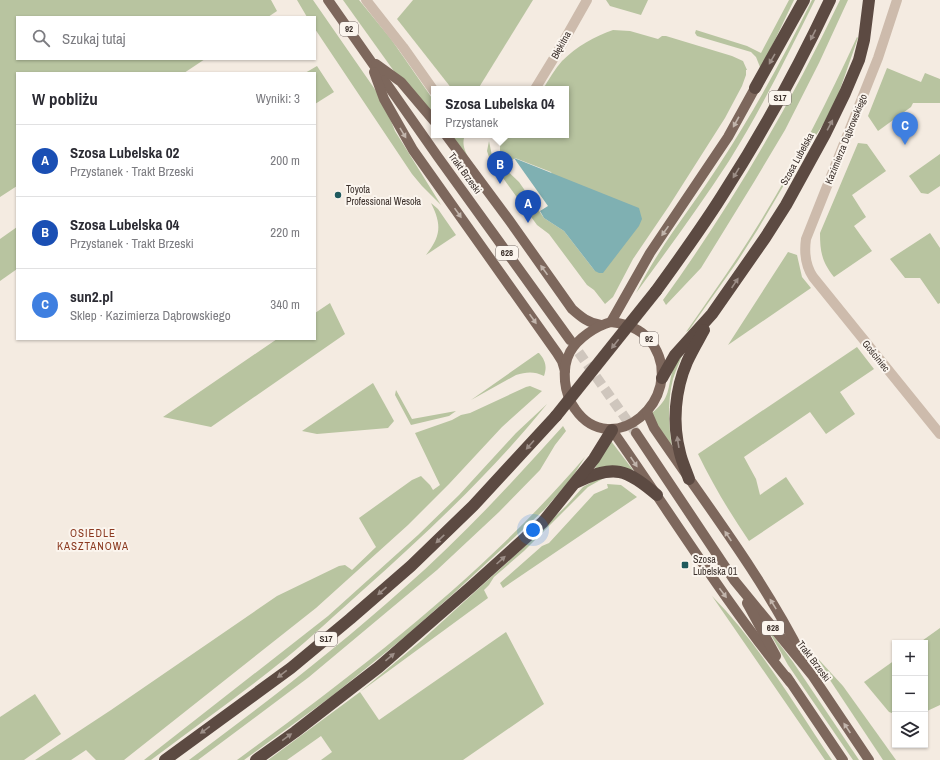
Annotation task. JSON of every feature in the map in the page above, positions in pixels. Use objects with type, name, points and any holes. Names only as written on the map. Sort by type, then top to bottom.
[{"type":"highway","points":[[755,88],[804,0]]},
{"type":"highway","name":"S17","points":[[165,760],[291,668],[411,566],[473,506],[556,416],[656,291],[725,192],[763,130],[830,0]]},
{"type":"highway","name":"Szosa Lubelska","points":[[712,314],[776,221],[835,114],[858,60],[864,40],[869,0]]},
{"type":"highway","points":[[662,378],[675,355],[712,314]]},
{"type":"highway","points":[[689,479],[680,453],[675,424],[677,397],[686,363],[712,314]]},
{"type":"highway","points":[[256,760],[347,692],[401,648],[542,522],[599,452],[612,430]]},
{"type":"highway","points":[[576,482],[598,473],[610,471],[622,472],[633,476],[657,495]]},
{"type":"main road","name":"Trakt Brzeski","points":[[328,0],[570,340]]},
{"type":"main road","points":[[369,59],[401,82],[431,117]]},
{"type":"main road","points":[[369,59],[384,99],[413,150],[557,353],[565,371]]},
{"type":"main road","points":[[755,88],[728,137],[650,253],[611,322],[601,325],[577,343],[570,351],[565,371],[566,388],[575,409],[590,424],[612,430],[716,584],[774,663],[790,682]]},
{"type":"main road","points":[[448,138],[572,308],[583,319],[601,325]]},
{"type":"main road","name":"92","points":[[611,322],[634,328],[647,337],[653,344],[660,359],[662,368],[662,378],[658,395],[647,412],[629,425],[612,430]]},
{"type":"main road","points":[[647,412],[654,428],[758,580],[788,628],[812,676]]},
{"type":"main road","name":"Trakt Brzeski","points":[[636,433],[734,580],[790,682],[843,760]]},
{"type":"main road","name":"Trakt Brzeski","points":[[734,580],[812,676],[869,760]]},
{"type":"street","points":[[366,0],[403,47],[431,87]]},
{"type":"street","name":"Błękitna","points":[[537,86],[587,0]]},
{"type":"street","name":"Kazimierza Dąbrowskiego","points":[[813,277],[806,263],[804,248],[806,239],[878,58],[897,0]]},
{"type":"street","name":"Gościniec","points":[[813,277],[940,434]]},
{"type":"green space","points":[[0,0],[271,0],[277,11],[270,16],[16,16],[16,60],[204,60],[186,72],[16,72],[16,187],[0,197]]},
{"type":"green space","points":[[297,0],[313,0],[383,101],[395,131],[441,205],[412,174],[316,30],[316,16],[306,16]]},
{"type":"green space","points":[[343,0],[359,0],[391,39],[431,97],[431,116],[396,74]]},
{"type":"green space","points":[[413,0],[533,0],[480,86],[450,86],[397,19]]},
{"type":"green space","points":[[606,0],[648,0],[641,15],[610,6]]},
{"type":"green space","points":[[789,0],[794,0],[762,67],[760,67],[756,57],[751,52],[697,36],[695,33],[696,30],[747,46],[761,53]]},
{"type":"green space","points":[[812,0],[815,0],[774,82],[741,142],[707,194],[636,293],[665,243],[709,181],[732,145],[779,63]]},
{"type":"green space","points":[[840,0],[848,0],[819,63],[785,130],[701,268],[666,305],[663,300],[736,191],[780,116]]},
{"type":"green space","points":[[613,30],[630,31],[658,39],[662,36],[666,36],[732,56],[743,61],[747,70],[742,86],[725,118],[633,259],[613,297],[605,304],[594,290],[587,285],[549,234],[537,225],[490,160],[487,151],[489,141],[492,156],[519,182],[544,218],[564,231],[595,271],[551,172],[515,158],[511,161],[506,160],[500,152],[500,138],[569,138],[569,86],[545,86],[557,67],[567,56],[586,42]]},
{"type":"green space","points":[[857,37],[858,38],[837,98],[824,123],[791,173],[737,262],[689,330],[686,332],[724,278],[787,177],[812,131]]},
{"type":"green space","points":[[317,66],[334,92],[316,103],[316,72],[307,72]]},
{"type":"green space","points":[[887,68],[921,82],[925,73],[940,79],[940,103],[913,103],[911,107],[878,131],[868,116]]},
{"type":"green space","points":[[450,138],[464,138],[464,145],[467,155],[480,173]]},
{"type":"green space","points":[[858,143],[867,144],[886,171],[852,195],[866,217],[854,226],[872,251],[834,277],[822,256],[820,233]]},
{"type":"green space","points":[[940,154],[940,186],[928,194],[921,193],[909,176]]},
{"type":"green space","points":[[431,203],[438,209],[456,235],[426,255],[435,242],[438,230],[437,218]]},
{"type":"green space","points":[[16,228],[16,270],[0,281],[0,239]]},
{"type":"green space","points":[[930,233],[940,248],[940,303],[938,304],[920,278],[905,278],[890,259]]},
{"type":"green space","points":[[788,252],[797,255],[802,277],[811,288],[728,345]]},
{"type":"green space","points":[[330,303],[345,334],[211,427],[163,417],[276,340],[316,340],[316,312]]},
{"type":"green space","points":[[857,347],[874,369],[840,392],[855,414],[826,434],[810,412],[744,457],[756,479],[760,495],[786,477],[804,504],[749,541],[722,499],[698,454]]},
{"type":"green space","points":[[684,350],[673,379],[670,396],[669,423],[672,448],[655,424],[652,413],[658,408],[665,398],[673,369]]},
{"type":"green space","points":[[538,353],[545,364],[544,376],[530,372],[516,375],[471,400]]},
{"type":"green space","points":[[373,383],[394,421],[388,428],[317,434],[302,431]]},
{"type":"green space","points":[[530,386],[542,391],[502,427],[449,484],[408,525],[316,608],[124,760],[96,760],[86,750],[71,760],[35,760],[111,710],[277,596],[339,566],[345,565],[352,570],[376,547],[359,518],[412,480],[421,476],[433,490],[440,485],[415,433],[470,413]]},
{"type":"green space","points":[[396,390],[412,419],[456,411],[449,416],[411,425],[395,395]]},
{"type":"green space","points":[[547,404],[504,454],[459,501],[296,650],[219,710],[151,760],[144,760],[328,616],[418,535],[459,495],[516,433]]},
{"type":"green space","points":[[563,426],[566,431],[555,445],[540,470],[499,512],[437,570],[309,677],[198,760],[189,760],[299,676],[404,588],[446,550],[486,510]]},
{"type":"green space","points":[[611,441],[633,470],[595,469]]},
{"type":"green space","points":[[585,457],[571,479],[544,510],[407,635],[332,696],[244,760],[237,760],[330,691],[464,580],[506,541]]},
{"type":"green space","points":[[610,477],[604,478],[588,487],[524,551],[494,577],[484,590],[488,598],[360,692],[422,640],[522,549],[566,506],[583,487],[599,478]]},
{"type":"green space","points":[[607,484],[621,485],[637,497],[503,588],[500,583],[542,546],[549,543],[594,494],[608,488]]},
{"type":"green space","points":[[712,596],[761,654],[832,760],[825,760]]},
{"type":"green space","points":[[766,626],[793,662],[859,760],[853,760],[788,665]]},
{"type":"green space","points":[[940,628],[940,705],[928,711],[928,640],[923,640]]},
{"type":"green space","points":[[506,632],[544,704],[463,760],[321,760],[332,752],[321,736],[287,760],[268,760],[360,692],[379,720]]},
{"type":"green space","points":[[810,650],[843,686],[896,760],[883,760]]},
{"type":"green space","points":[[892,662],[892,713],[889,712],[864,682]]},
{"type":"green space","points":[[35,694],[61,734],[24,760],[0,760],[0,717]]},
{"type":"water","points":[[514,158],[639,208],[642,219],[639,226],[603,273],[595,271],[564,231],[544,218],[540,211],[548,206]]},
{"type":"tunnel","points":[[570,340],[636,433]]},
{"type":"place","name":"sun2.pl","points":[[905,145]]},
{"type":"place","name":"Szosa Lubelska 04","points":[[500,184]]},
{"type":"place","name":"Toyota Professional Wesoła","points":[[338,195]]},
{"type":"place","name":"Szosa Lubelska 02","points":[[528,223]]},
{"type":"place","name":"Szosa Lubelska 01","points":[[685,565]]},
{"type":"district","name":"OSIEDLE KASZTANOWA","points":[[93,539]]}]
